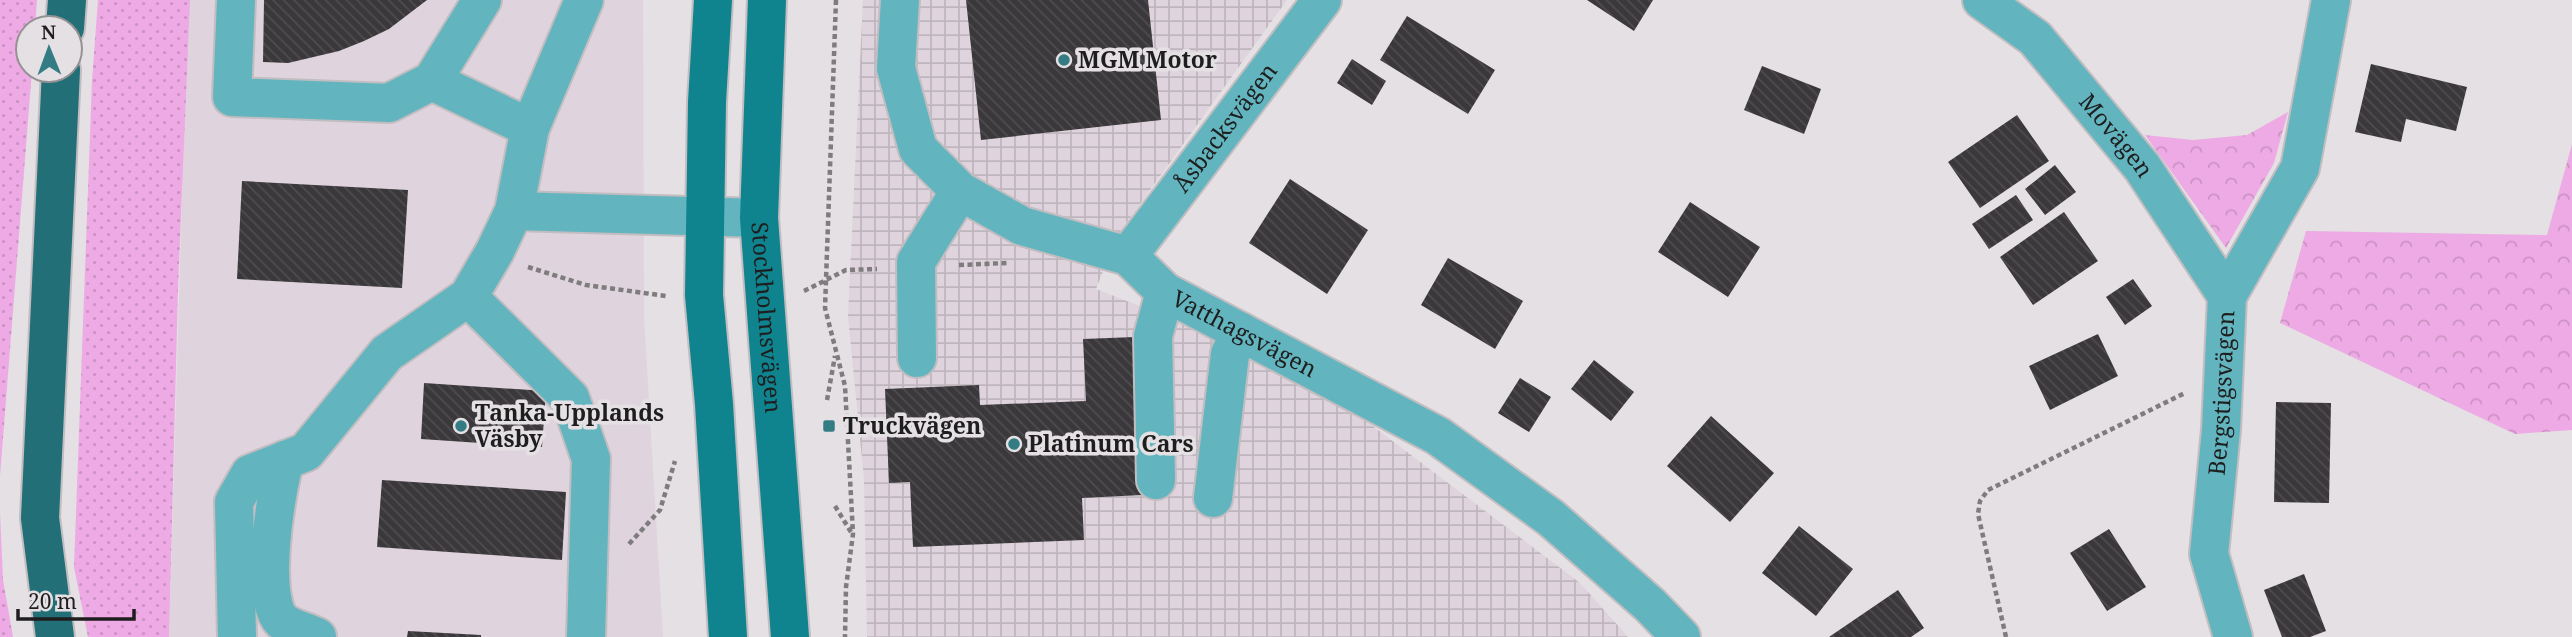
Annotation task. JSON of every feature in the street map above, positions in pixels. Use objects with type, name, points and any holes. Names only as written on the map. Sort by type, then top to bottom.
[{"type":"highway","points":[[55,637],[40,519],[60,84]]},
{"type":"main road","points":[[713,0],[703,217],[704,295],[728,637]]},
{"type":"main road","name":"Stockholmsvägen","points":[[767,0],[759,218],[790,637]]},
{"type":"street","points":[[236,0],[232,97],[389,103],[432,80],[482,0]]},
{"type":"street","points":[[237,637],[234,502],[250,474],[306,452],[387,353],[468,297],[495,251],[514,211],[530,128],[584,0]]},
{"type":"street","name":"Vatthagsvägen","points":[[900,0],[896,68],[918,149],[960,191],[1022,226],[1128,256],[1165,292],[1438,436],[1551,518],[1681,637]]},
{"type":"street","name":"Åsbacksvägen","points":[[1128,256],[1322,0]]},
{"type":"street","name":"Movägen","points":[[1982,0],[2035,38],[2044,48],[2141,167],[2227,296]]},
{"type":"street","name":"Bergstigsvägen","points":[[2233,637],[2209,554],[2227,296],[2300,168],[2331,0]]},
{"type":"street","points":[[432,80],[530,128]]},
{"type":"street","points":[[918,358],[916,262],[960,191]]},
{"type":"street","points":[[514,211],[759,218]]},
{"type":"street","points":[[1156,480],[1153,336],[1165,292]]},
{"type":"street","points":[[468,297],[570,398],[591,459],[586,637]]},
{"type":"street","points":[[1213,498],[1230,354],[1241,332]]},
{"type":"street","points":[[285,460],[277,485],[271,583],[274,607],[295,632]]},
{"type":"path","points":[[836,0],[824,281],[825,308],[845,386],[853,534],[846,587],[845,637]]},
{"type":"path","points":[[495,251],[556,278],[668,296]]},
{"type":"path","points":[[827,400],[836,355]]},
{"type":"path","points":[[2006,637],[1978,514],[1980,501],[1988,490],[2223,374]]},
{"type":"path","points":[[588,590],[660,510],[675,461]]},
{"type":"path","points":[[835,506],[853,534]]},
{"type":"shaded area","points":[[188,0],[643,0],[644,317],[663,637],[169,637]]},
{"type":"shaded area","points":[[863,0],[1287,0],[1117,236],[1096,289],[1168,317],[1345,405],[1580,583],[1628,637],[867,637],[864,479],[848,316]]},
{"type":"green space","points":[[0,0],[37,0],[36,14],[14,14],[14,84],[31,84],[0,476]]},
{"type":"green space","points":[[98,0],[190,0],[178,288],[169,637],[88,637],[74,567],[92,81]]},
{"type":"green space","points":[[2288,112],[2274,163],[2226,248],[2145,135],[2193,140],[2247,135]]},
{"type":"green space","points":[[2572,144],[2572,430],[2515,434],[2280,323],[2306,231],[2547,235]]},
{"type":"green space","points":[[0,512],[3,580],[13,637],[0,637]]},
{"type":"building","points":[[264,0],[427,0],[389,29],[364,41],[339,51],[288,63],[263,62]]},
{"type":"building","name":"MGM Motor","points":[[966,0],[1148,0],[1161,120],[981,140]]},
{"type":"building","points":[[1587,0],[1653,0],[1634,31]]},
{"type":"building","points":[[1407,16],[1495,70],[1468,114],[1380,60]]},
{"type":"building","points":[[1352,59],[1386,81],[1372,105],[1337,83]]},
{"type":"building","points":[[2371,64],[2467,87],[2456,131],[2406,119],[2401,142],[2355,132]]},
{"type":"building","points":[[1762,66],[1821,89],[1804,134],[1744,110]]},
{"type":"building","points":[[2017,115],[2049,161],[1980,208],[1948,162]]},
{"type":"building","points":[[2055,165],[2076,192],[2045,215],[2025,189]]},
{"type":"building","points":[[1290,179],[1368,230],[1327,294],[1249,243]]},
{"type":"building","points":[[242,181],[408,190],[402,288],[237,279]]},
{"type":"building","points":[[2016,195],[2033,220],[1989,249],[1972,224]]},
{"type":"building","points":[[1690,202],[1760,247],[1728,297],[1658,252]]},
{"type":"building","points":[[2064,212],[2098,261],[2033,305],[2000,257]]},
{"type":"building","points":[[1448,258],[1523,301],[1495,349],[1421,305]]},
{"type":"building","points":[[2133,279],[2152,306],[2125,325],[2106,297]]},
{"type":"building","points":[[2098,334],[2118,376],[2050,410],[2029,366]]},
{"type":"building","name":"Platinum Cars","points":[[1135,337],[1142,495],[1082,498],[1084,540],[913,547],[910,482],[889,483],[885,389],[979,385],[980,405],[1086,401],[1083,339]]},
{"type":"building","points":[[1594,360],[1634,392],[1611,421],[1571,389]]},
{"type":"building","points":[[1520,378],[1551,397],[1529,432],[1498,413]]},
{"type":"building","points":[[424,383],[546,391],[542,447],[421,439]]},
{"type":"building","points":[[2276,402],[2331,403],[2329,503],[2274,502]]},
{"type":"building","points":[[1711,416],[1774,473],[1730,522],[1667,466]]},
{"type":"building","points":[[382,480],[566,492],[562,560],[377,547]]},
{"type":"building","points":[[1799,526],[1853,569],[1816,616],[1762,573]]},
{"type":"building","points":[[2109,529],[2146,587],[2107,611],[2070,553]]},
{"type":"building","points":[[2304,574],[2326,631],[2310,637],[2282,637],[2264,590]]},
{"type":"building","points":[[1898,590],[1924,628],[1911,637],[1829,637]]},
{"type":"building","points":[[408,631],[481,635],[481,637],[407,637]]},
{"type":"place","name":"MGM Motor","points":[[1064,60]]},
{"type":"place","name":"Tanka-Upplands Väsby","points":[[461,426]]},
{"type":"place","name":"Truckvägen","points":[[829,426]]},
{"type":"place","name":"Platinum Cars","points":[[1014,444]]}]
